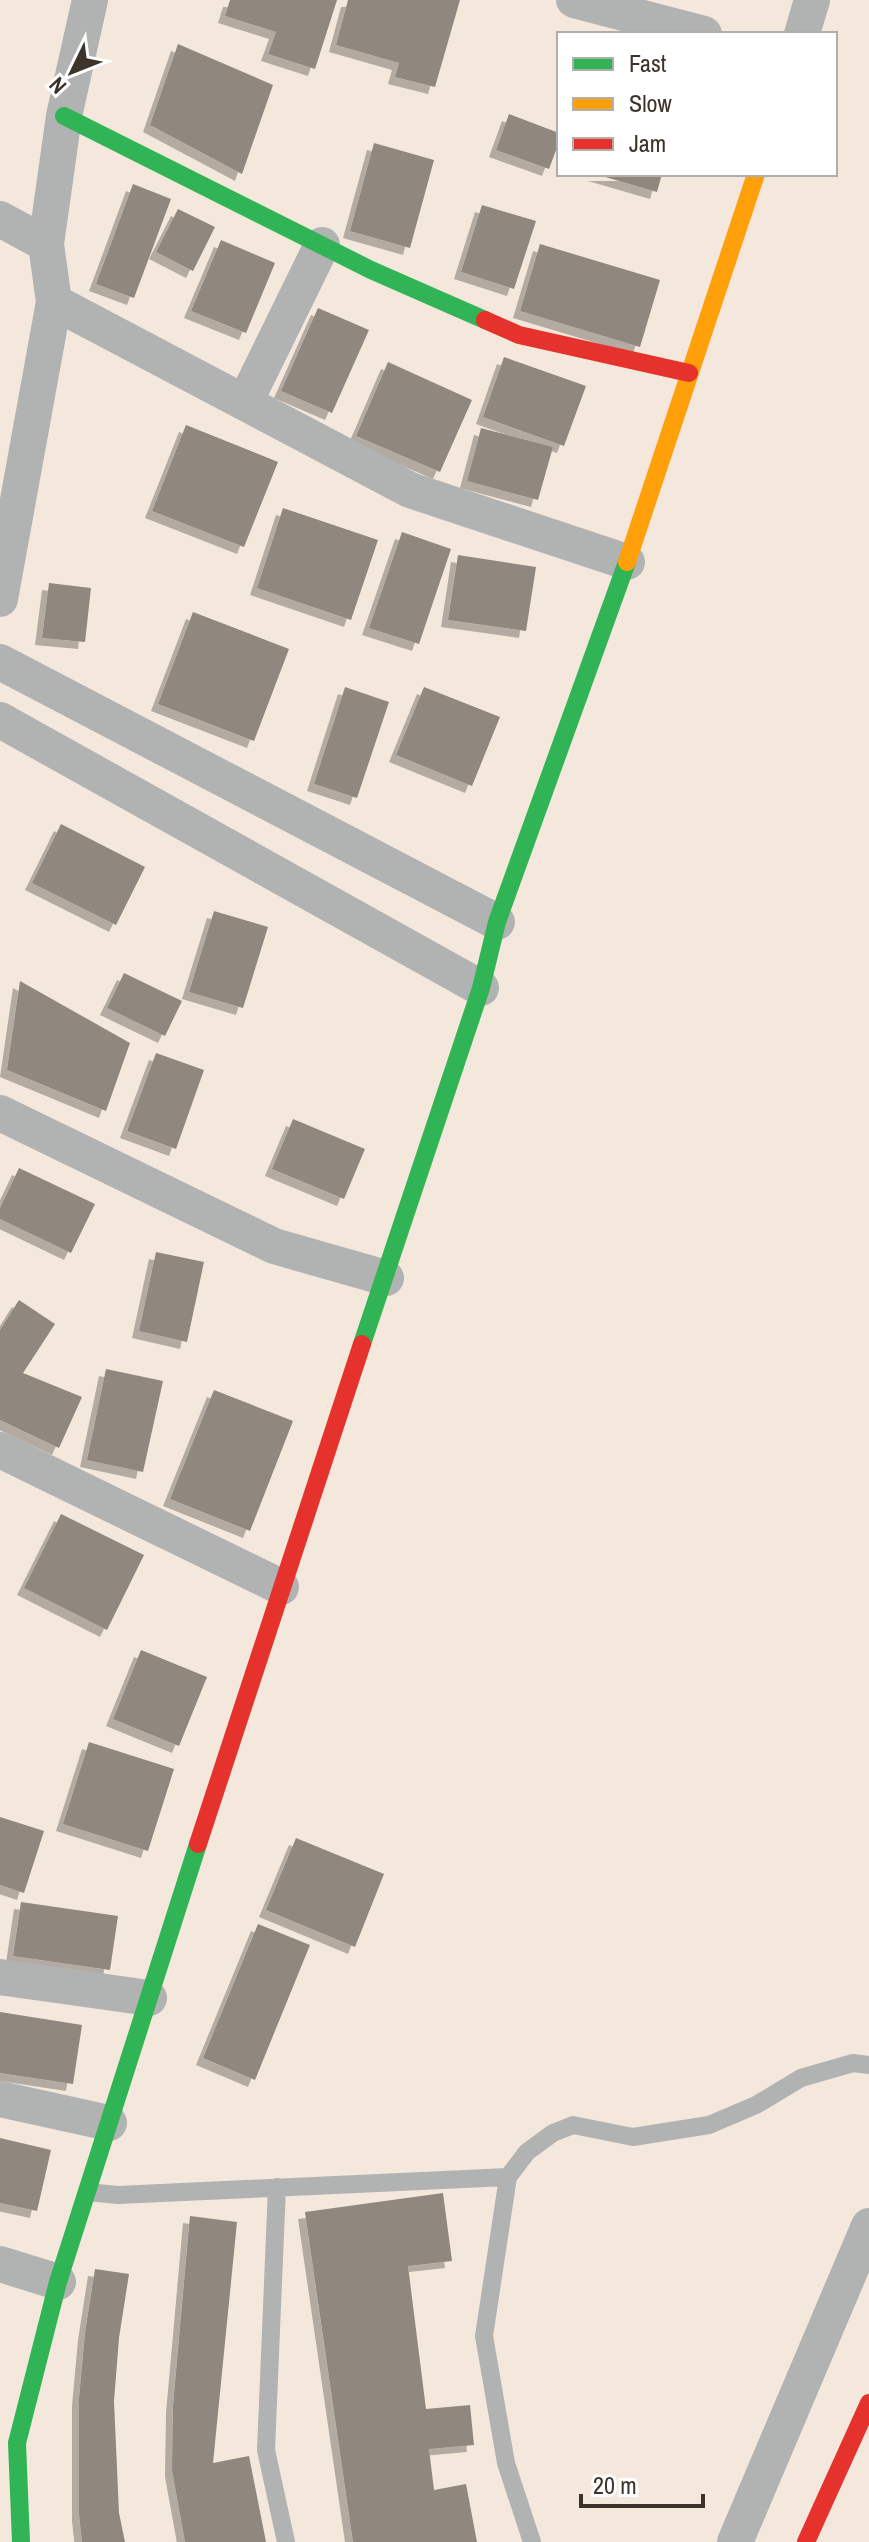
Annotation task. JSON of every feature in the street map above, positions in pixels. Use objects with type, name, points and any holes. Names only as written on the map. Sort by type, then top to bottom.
[{"type":"main road","points":[[64,116],[371,270],[519,335],[689,373]]},
{"type":"main road","points":[[21,2542],[8,2441],[281,1587],[481,988],[497,922],[627,562],[755,176]]},
{"type":"main road","points":[[806,2542],[869,2403]]},
{"type":"street","points":[[0,599],[54,302],[46,244],[64,116],[90,0]]},
{"type":"street","points":[[574,0],[696,32]]},
{"type":"street","points":[[803,32],[812,0]]},
{"type":"street","points":[[0,219],[46,244]]},
{"type":"street","points":[[245,402],[322,245]]},
{"type":"street","points":[[54,302],[410,490],[627,562]]},
{"type":"street","points":[[0,662],[497,922]]},
{"type":"street","points":[[0,720],[481,988]]},
{"type":"street","points":[[0,1113],[274,1246],[386,1278]]},
{"type":"street","points":[[0,1450],[281,1587]]},
{"type":"street","points":[[0,1977],[149,1998]]},
{"type":"street","points":[[0,2099],[109,2123]]},
{"type":"street","points":[[735,2542],[869,2226]]},
{"type":"street","points":[[0,2264],[58,2282]]},
{"type":"lane","points":[[532,2542],[506,2463],[484,2336],[508,2177],[527,2152],[553,2133],[573,2125],[633,2137],[709,2125],[756,2105],[801,2078],[853,2063],[869,2065]]},
{"type":"lane","points":[[86,2191],[118,2195],[508,2177]]},
{"type":"lane","points":[[277,2187],[266,2450],[286,2542]]},
{"type":"building","points":[[230,0],[337,0],[315,69],[268,54],[276,32],[225,16]]},
{"type":"building","points":[[348,0],[460,0],[435,87],[395,77],[399,63],[336,45]]},
{"type":"building","points":[[178,44],[273,85],[242,174],[150,125]]},
{"type":"building","points":[[509,114],[557,132],[557,147],[549,169],[496,150]]},
{"type":"building","points":[[374,143],[434,160],[410,248],[350,231]]},
{"type":"building","points":[[602,176],[661,176],[657,192]]},
{"type":"building","points":[[133,184],[171,199],[134,298],[96,284]]},
{"type":"building","points":[[482,205],[536,221],[514,289],[461,272]]},
{"type":"building","points":[[178,209],[215,227],[193,271],[156,252]]},
{"type":"building","points":[[221,240],[275,263],[246,333],[191,311]]},
{"type":"building","points":[[540,244],[660,280],[640,347],[520,311]]},
{"type":"building","points":[[318,308],[369,330],[332,413],[281,391]]},
{"type":"building","points":[[504,357],[586,386],[564,446],[483,417]]},
{"type":"building","points":[[388,362],[472,400],[440,472],[356,436]]},
{"type":"building","points":[[186,425],[278,462],[244,547],[152,511]]},
{"type":"building","points":[[481,428],[553,447],[538,500],[467,481]]},
{"type":"building","points":[[283,508],[378,540],[351,620],[257,588]]},
{"type":"building","points":[[402,532],[451,549],[419,644],[369,628]]},
{"type":"building","points":[[458,555],[536,567],[526,631],[448,620]]},
{"type":"building","points":[[49,583],[91,588],[85,642],[42,638]]},
{"type":"building","points":[[193,612],[289,649],[254,741],[158,704]]},
{"type":"building","points":[[345,687],[389,702],[357,798],[314,784]]},
{"type":"building","points":[[424,687],[500,717],[472,786],[396,755]]},
{"type":"building","points":[[61,824],[145,867],[116,925],[32,883]]},
{"type":"building","points":[[214,911],[268,927],[243,1008],[189,992]]},
{"type":"building","points":[[124,973],[182,1001],[165,1036],[107,1008]]},
{"type":"building","points":[[20,981],[130,1043],[106,1111],[7,1070]]},
{"type":"building","points":[[156,1053],[204,1070],[176,1149],[127,1131]]},
{"type":"building","points":[[293,1119],[365,1149],[344,1199],[272,1169]]},
{"type":"building","points":[[19,1168],[95,1204],[71,1253],[0,1219],[0,1208]]},
{"type":"building","points":[[156,1252],[204,1262],[187,1342],[139,1331]]},
{"type":"building","points":[[19,1300],[55,1324],[23,1373],[82,1397],[59,1448],[0,1420],[0,1330]]},
{"type":"building","points":[[106,1369],[163,1381],[143,1472],[87,1460]]},
{"type":"building","points":[[214,1390],[293,1421],[250,1531],[170,1499]]},
{"type":"building","points":[[61,1514],[144,1555],[107,1630],[24,1588]]},
{"type":"building","points":[[141,1650],[207,1677],[179,1746],[113,1719]]},
{"type":"building","points":[[89,1742],[174,1769],[148,1851],[63,1824]]},
{"type":"building","points":[[0,1817],[44,1831],[24,1893],[0,1885]]},
{"type":"building","points":[[296,1838],[384,1874],[355,1947],[266,1910]]},
{"type":"building","points":[[21,1902],[118,1916],[110,1970],[13,1956]]},
{"type":"building","points":[[258,1924],[310,1945],[255,2080],[203,2058]]},
{"type":"building","points":[[0,2012],[82,2025],[73,2084],[0,2073]]},
{"type":"building","points":[[0,2138],[51,2150],[37,2211],[0,2203]]},
{"type":"building","points":[[443,2193],[452,2261],[408,2266],[426,2409],[470,2405],[474,2445],[429,2449],[434,2490],[466,2484],[477,2542],[353,2542],[305,2212]]},
{"type":"building","points":[[190,2216],[237,2222],[213,2463],[249,2456],[266,2542],[185,2542],[172,2470],[173,2406]]},
{"type":"building","points":[[95,2269],[129,2274],[119,2338],[114,2401],[119,2513],[125,2542],[82,2542],[79,2514],[79,2399]]},
{"type":"traffic: fast","points":[[64,116],[371,270],[485,320]]},
{"type":"traffic: fast","points":[[362,1344],[481,988],[497,922],[627,562]]},
{"type":"traffic: fast","points":[[21,2542],[17,2443],[58,2282],[198,1844]]},
{"type":"traffic: slow","points":[[627,562],[755,176]]},
{"type":"traffic: jam","points":[[485,320],[519,335],[689,373]]},
{"type":"traffic: jam","points":[[198,1844],[362,1344]]},
{"type":"traffic: jam","points":[[806,2542],[869,2403]]}]
